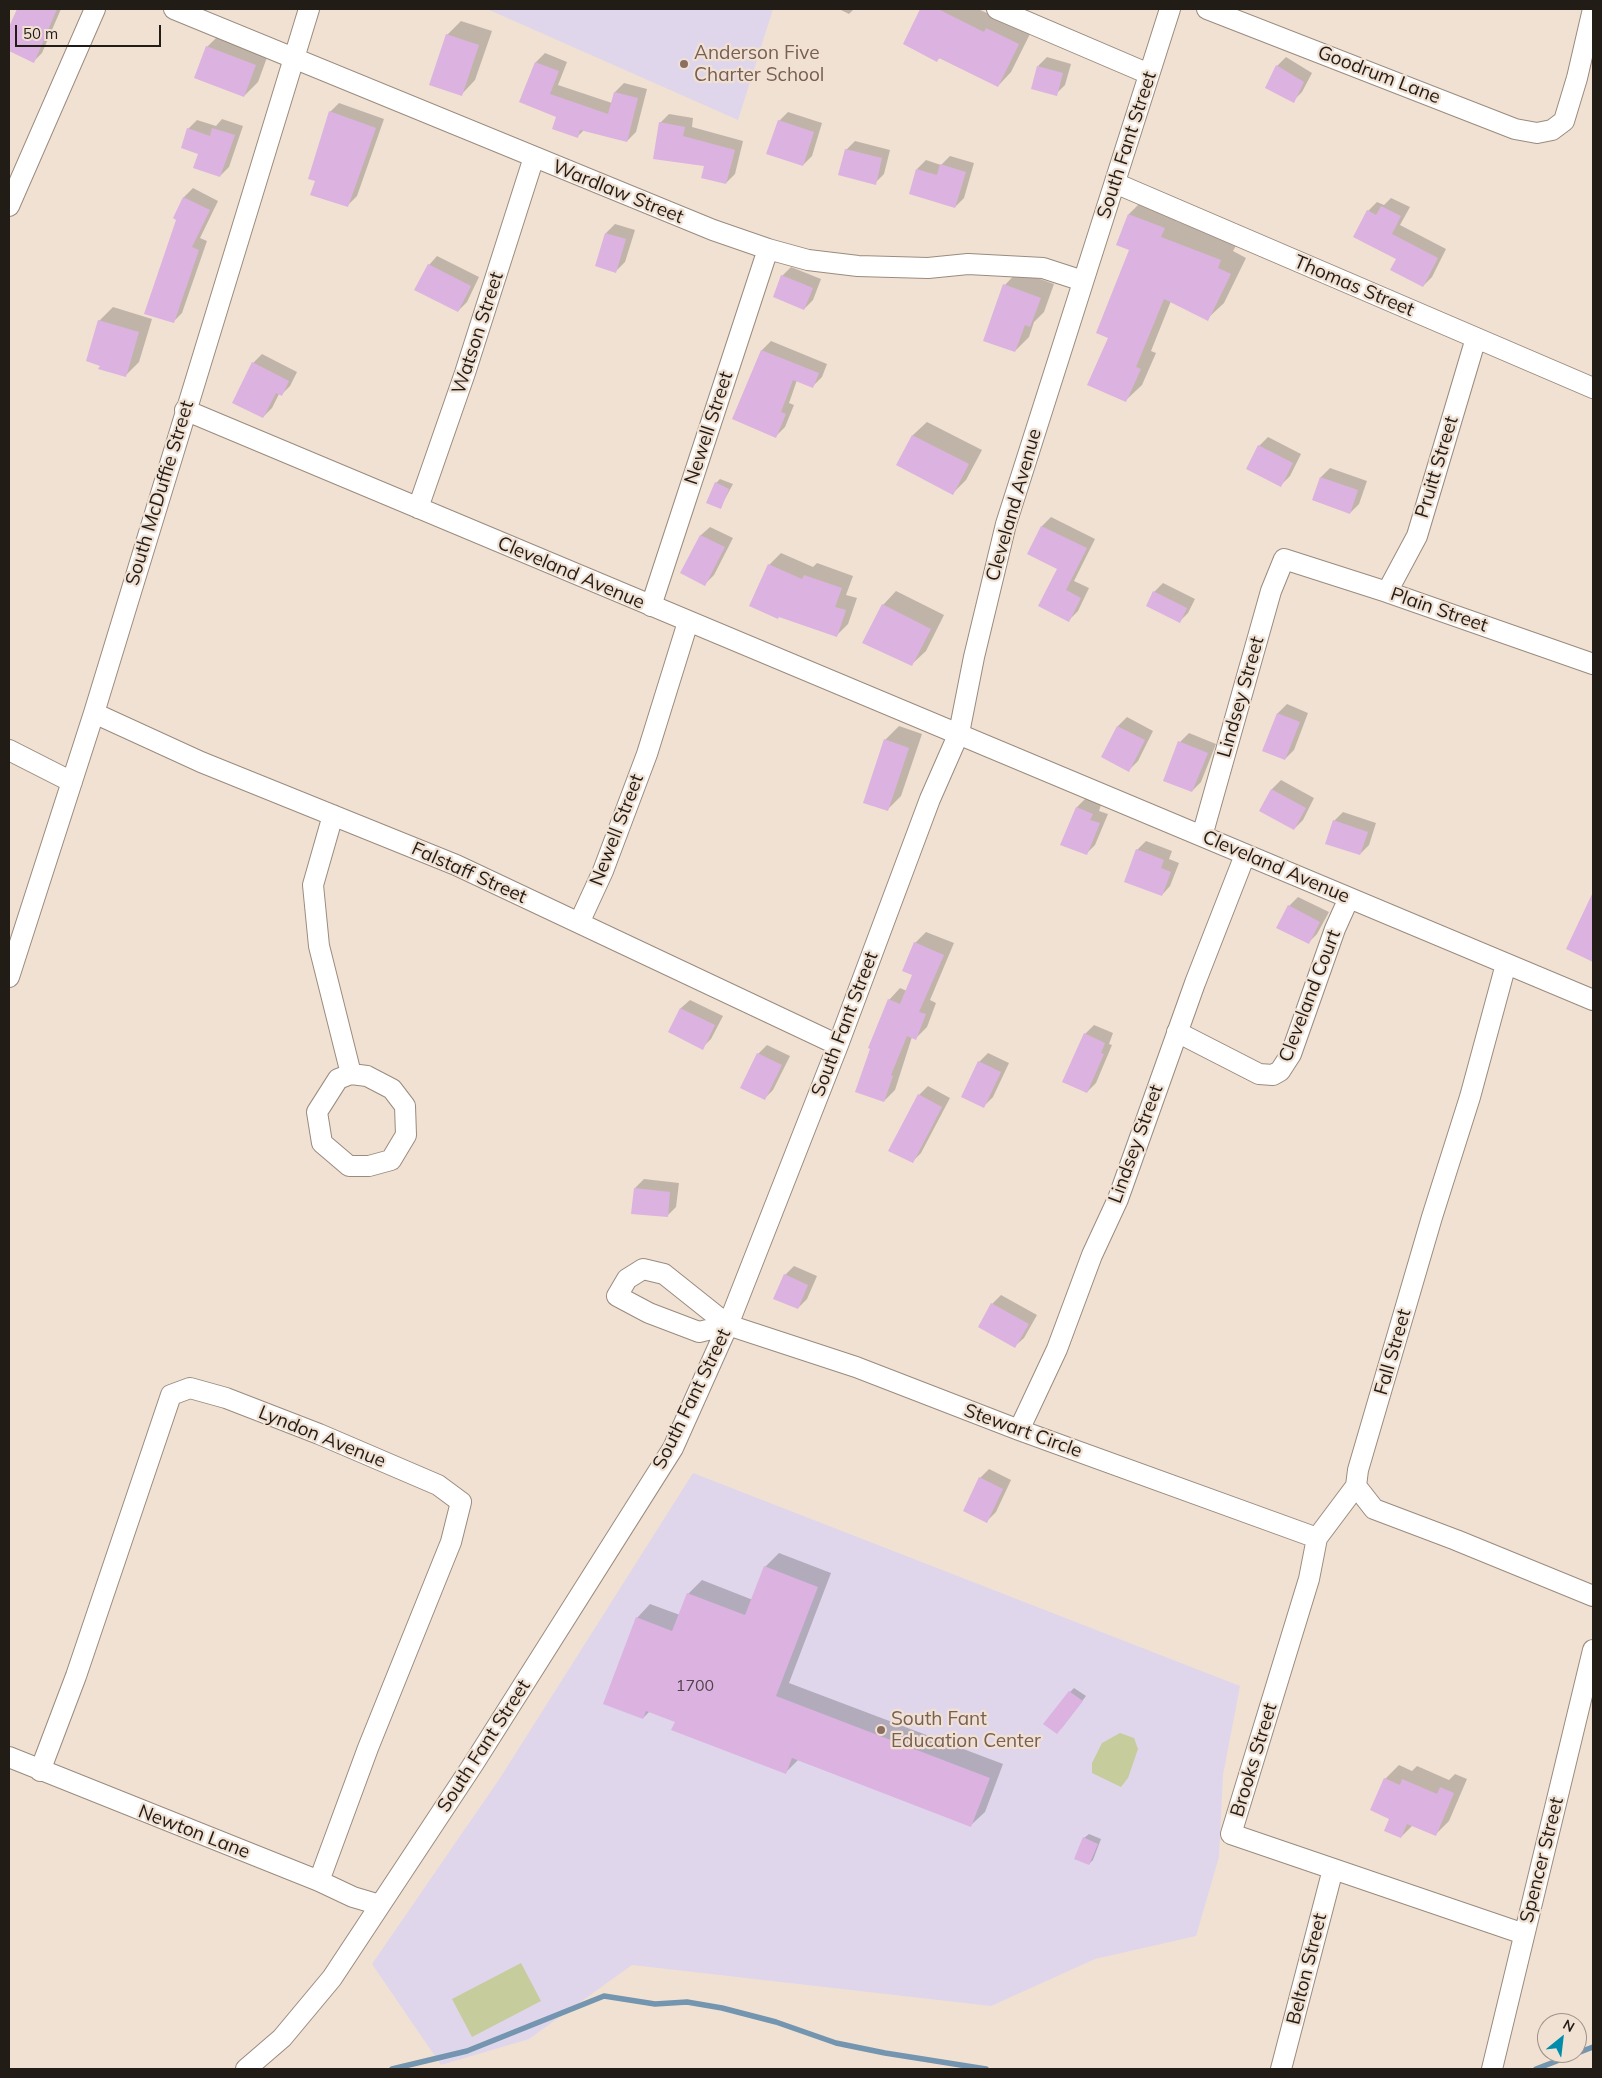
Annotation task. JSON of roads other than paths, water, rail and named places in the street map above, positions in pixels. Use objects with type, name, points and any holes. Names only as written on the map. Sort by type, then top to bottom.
[{"type":"street","points":[[9,206],[95,9]]},
{"type":"street","name":"Wardlaw Street","points":[[174,9],[294,57],[309,66],[713,230],[768,249],[808,260],[858,266],[928,268],[968,264],[1043,268],[1083,281]]},
{"type":"street","name":"South McDuffie Street","points":[[9,977],[94,713],[309,9]]},
{"type":"street","points":[[997,9],[1149,74]]},
{"type":"street","name":"South Fant Street","points":[[1083,281],[1170,9]]},
{"type":"street","name":"Goodrum Lane","points":[[1207,9],[1515,128],[1537,133],[1552,130],[1564,120],[1577,78],[1593,9]]},
{"type":"street","name":"Watson Street","points":[[418,508],[465,373],[534,157]]},
{"type":"street","name":"Thomas Street","points":[[1115,183],[1593,388]]},
{"type":"street","name":"Newell Street","points":[[651,606],[768,249]]},
{"type":"street","name":"Cleveland Avenue","points":[[959,733],[974,657],[1006,524],[1083,281]]},
{"type":"street","name":"Pruitt Street","points":[[1387,592],[1417,536],[1476,338]]},
{"type":"street","name":"Cleveland Avenue","points":[[185,410],[1593,1000]]},
{"type":"street","name":"Plain Street","points":[[1284,559],[1387,592],[1593,664]]},
{"type":"street","name":"Lindsey Street","points":[[1202,836],[1271,591],[1284,559]]},
{"type":"street","name":"Newell Street","points":[[579,923],[603,871],[647,754],[688,622]]},
{"type":"street","name":"Falstaff Street","points":[[94,713],[201,762],[456,865],[838,1045]]},
{"type":"street","name":"South Fant Street","points":[[246,2069],[300,2018],[332,1978],[474,1764],[673,1448],[728,1325],[838,1045],[930,799],[959,733]]},
{"type":"street","points":[[9,750],[72,782]]},
{"type":"street","points":[[333,815],[312,885],[320,946],[351,1074]]},
{"type":"street","name":"Lindsey Street","points":[[1019,1430],[1057,1349],[1085,1272],[1118,1199],[1177,1032],[1245,855]]},
{"type":"street","name":"Cleveland Court","points":[[1177,1032],[1260,1074],[1273,1075],[1280,1071],[1291,1054],[1335,929],[1348,898]]},
{"type":"street","name":"Fall Street","points":[[1356,1486],[1358,1470],[1432,1217],[1470,1097],[1506,964]]},
{"type":"street","points":[[351,1074],[367,1076],[392,1089],[405,1106],[406,1135],[391,1160],[369,1166],[350,1166],[322,1143],[317,1112],[338,1079],[351,1074]]},
{"type":"street","name":"Stewart Circle","points":[[728,1325],[699,1332],[649,1313],[618,1296],[626,1279],[643,1270],[664,1274],[728,1325],[856,1368],[1019,1430],[1317,1538]]},
{"type":"street","name":"Lyndon Avenue","points":[[40,1771],[76,1676],[171,1395],[190,1388],[226,1398],[310,1430],[438,1485],[461,1502],[451,1542],[368,1748],[319,1881]]},
{"type":"street","points":[[1356,1486],[1374,1509],[1593,1596]]},
{"type":"street","name":"Brooks Street","points":[[1356,1486],[1317,1538],[1309,1579],[1231,1834],[1524,1934]]},
{"type":"street","name":"Spencer Street","points":[[1492,2069],[1593,1650]]},
{"type":"street","name":"Newton Lane","points":[[9,1757],[319,1881],[353,1897],[380,1905]]},
{"type":"street","name":"Belton Street","points":[[1281,2069],[1333,1869]]},
{"type":"waterway","points":[[392,2069],[467,2051],[604,1996],[655,2004],[687,2002],[722,2008],[776,2022],[836,2043],[986,2069]]},
{"type":"waterway","points":[[1536,2069],[1593,2047]]},
{"type":"place","name":"Anderson Five Charter School","points":[[684,64]]},
{"type":"place","name":"South Fant Education Center","points":[[881,1730]]}]
